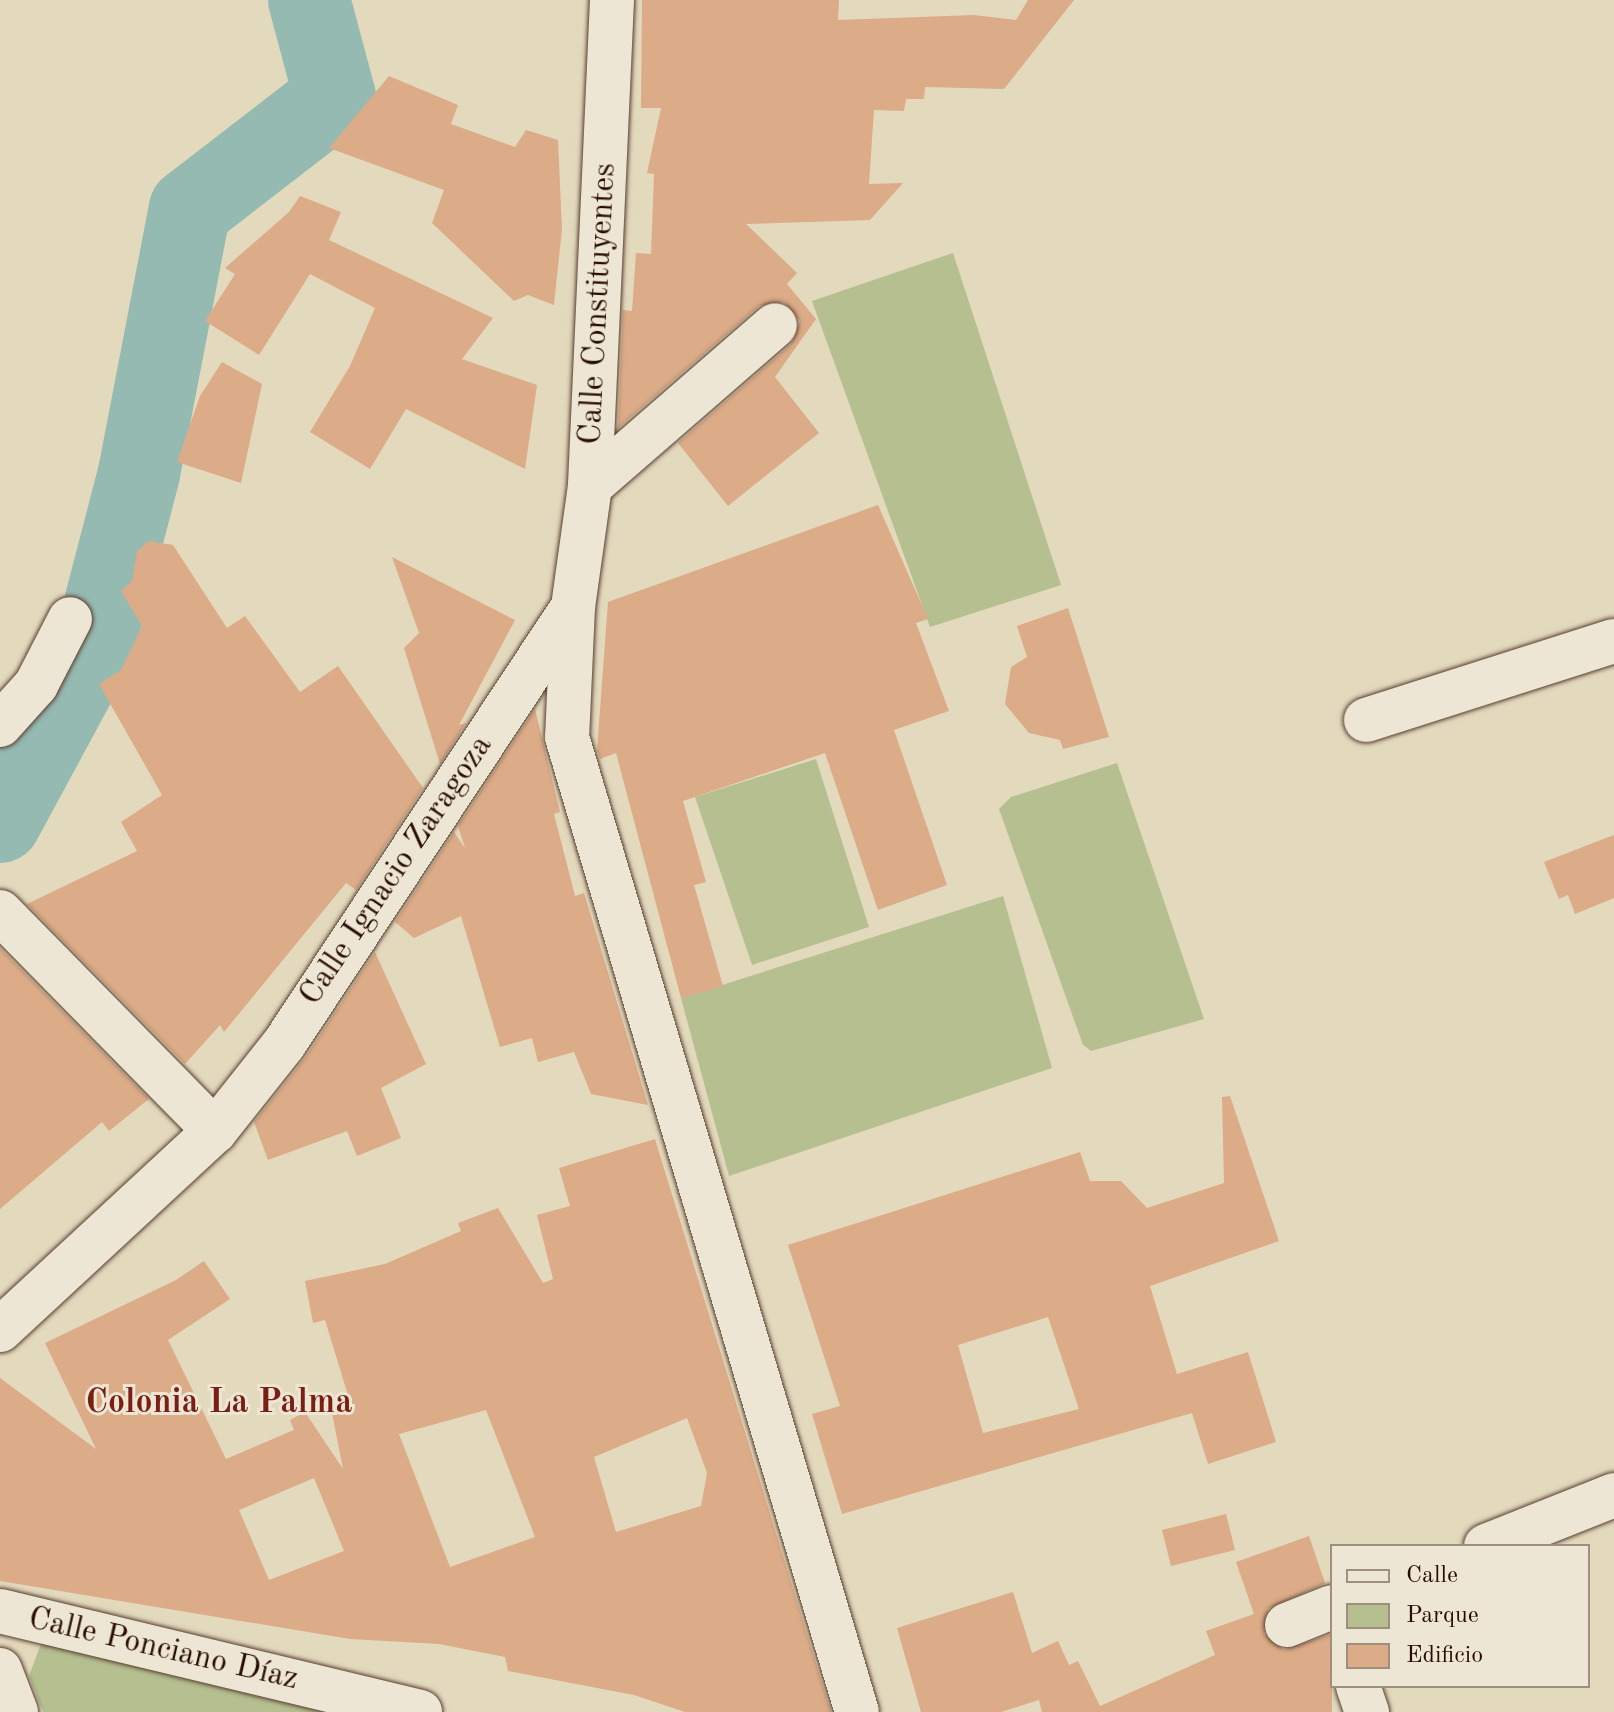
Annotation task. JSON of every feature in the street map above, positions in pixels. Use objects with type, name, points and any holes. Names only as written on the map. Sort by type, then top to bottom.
[{"type":"street","name":"Calle Constituyentes","points":[[612,0],[590,486],[573,607],[567,737],[857,1712]]},
{"type":"street","points":[[590,486],[775,325]]},
{"type":"street","name":"Calle Ignacio Zaragoza","points":[[0,1330],[215,1131],[284,1044],[573,607]]},
{"type":"street","points":[[0,725],[36,685],[70,619]]},
{"type":"street","points":[[1366,720],[1614,641]]},
{"type":"street","points":[[0,912],[215,1131]]},
{"type":"street","points":[[1491,1544],[1614,1495]]},
{"type":"street","points":[[1287,1625],[1330,1608]]},
{"type":"street","name":"Calle Ponciano Díaz","points":[[0,1611],[420,1712]]},
{"type":"street","points":[[0,1670],[16,1712]]},
{"type":"street","points":[[1359,1688],[1367,1712]]},
{"type":"green space","points":[[953,253],[1061,585],[930,627],[812,301]]},
{"type":"green space","points":[[816,759],[869,927],[752,965],[695,797]]},
{"type":"green space","points":[[1117,763],[1204,1019],[1091,1051],[1083,1045],[999,809],[1011,797]]},
{"type":"green space","points":[[1003,896],[1052,1068],[729,1176],[681,998]]},
{"type":"green space","points":[[43,1638],[364,1712],[43,1712],[29,1676]]},
{"type":"building","points":[[642,0],[839,0],[838,20],[974,15],[1016,20],[1028,0],[1074,0],[1004,89],[925,87],[924,99],[906,99],[904,111],[874,110],[869,184],[903,183],[870,220],[746,224],[797,273],[787,284],[816,319],[775,377],[819,433],[728,506],[678,443],[791,344],[800,321],[784,302],[759,306],[618,428],[623,310],[632,311],[636,253],[651,254],[654,174],[647,173],[661,108],[641,108]]},
{"type":"building","points":[[389,76],[458,105],[451,124],[515,147],[526,130],[558,140],[562,229],[554,305],[528,295],[514,301],[432,223],[444,190],[329,148]]},
{"type":"building","points":[[300,196],[341,212],[329,240],[493,318],[462,359],[537,385],[525,469],[406,409],[370,469],[310,432],[350,366],[375,308],[310,274],[259,355],[205,321],[235,274],[225,268],[289,212]]},
{"type":"building","points":[[222,362],[262,384],[241,483],[177,462],[200,396]]},
{"type":"building","points":[[878,505],[928,619],[916,623],[949,711],[894,730],[947,885],[878,910],[825,753],[683,801],[706,882],[694,885],[723,986],[681,998],[616,753],[600,759],[597,750],[608,602]]},
{"type":"building","points":[[149,541],[173,545],[227,628],[245,616],[300,692],[338,666],[423,788],[356,890],[346,883],[224,1032],[220,1025],[185,1064],[27,904],[137,851],[121,822],[162,795],[99,684],[121,670],[142,626],[121,591],[132,581],[137,551]]},
{"type":"building","points":[[392,557],[515,620],[459,725],[466,723],[440,764],[404,648],[419,633]]},
{"type":"building","points":[[1068,608],[1109,737],[1063,749],[1060,740],[1029,733],[1005,704],[1011,667],[1027,657],[1017,626]]},
{"type":"building","points":[[535,709],[560,812],[554,814],[575,896],[584,893],[648,1105],[591,1094],[574,1052],[538,1062],[532,1038],[500,1047],[461,916],[414,938],[395,922],[454,832],[465,848],[458,826]]},
{"type":"building","points":[[1614,835],[1614,898],[1575,914],[1568,895],[1559,899],[1544,862]]},
{"type":"building","points":[[0,948],[149,1099],[109,1131],[102,1122],[0,1209]]},
{"type":"building","points":[[375,952],[426,1064],[381,1088],[401,1138],[357,1156],[347,1131],[268,1160],[254,1122],[305,1058]]},
{"type":"building","points":[[1230,1096],[1279,1241],[1150,1286],[1177,1374],[1248,1352],[1276,1442],[1208,1464],[1192,1413],[842,1514],[812,1414],[840,1406],[788,1245],[1080,1152],[1090,1181],[1121,1181],[1147,1208],[1224,1183],[1222,1097]],"holes":[[[1048,1317],[1079,1409],[983,1433],[958,1345]]]},
{"type":"building","points":[[655,1139],[831,1712],[685,1712],[634,1695],[508,1671],[505,1657],[439,1644],[350,1639],[0,1581],[0,1378],[96,1449],[45,1343],[176,1280],[204,1261],[230,1299],[168,1340],[226,1459],[294,1430],[290,1420],[305,1412],[343,1469],[332,1413],[351,1405],[325,1320],[313,1323],[305,1281],[385,1264],[461,1231],[458,1223],[498,1208],[543,1283],[553,1279],[537,1215],[570,1206],[559,1168]],"holes":[[[486,1410],[535,1537],[450,1567],[399,1434]],[[687,1418],[707,1473],[701,1506],[616,1532],[594,1457]],[[314,1478],[344,1551],[269,1580],[239,1510]]]},
{"type":"building","points":[[1226,1514],[1235,1550],[1171,1566],[1162,1530]]},
{"type":"building","points":[[1309,1536],[1325,1583],[1268,1609],[1264,1634],[1284,1650],[1330,1635],[1332,1712],[1042,1712],[1039,1700],[1001,1712],[921,1712],[897,1628],[1013,1592],[1032,1653],[1058,1641],[1069,1665],[1078,1661],[1100,1706],[1215,1655],[1206,1631],[1254,1614],[1236,1562]]},
{"type":"waterway","points":[[0,822],[93,650],[139,473],[190,209],[335,97],[309,0]]},
{"type":"district","name":"Colonia La Palma","points":[[219,1404]]}]
